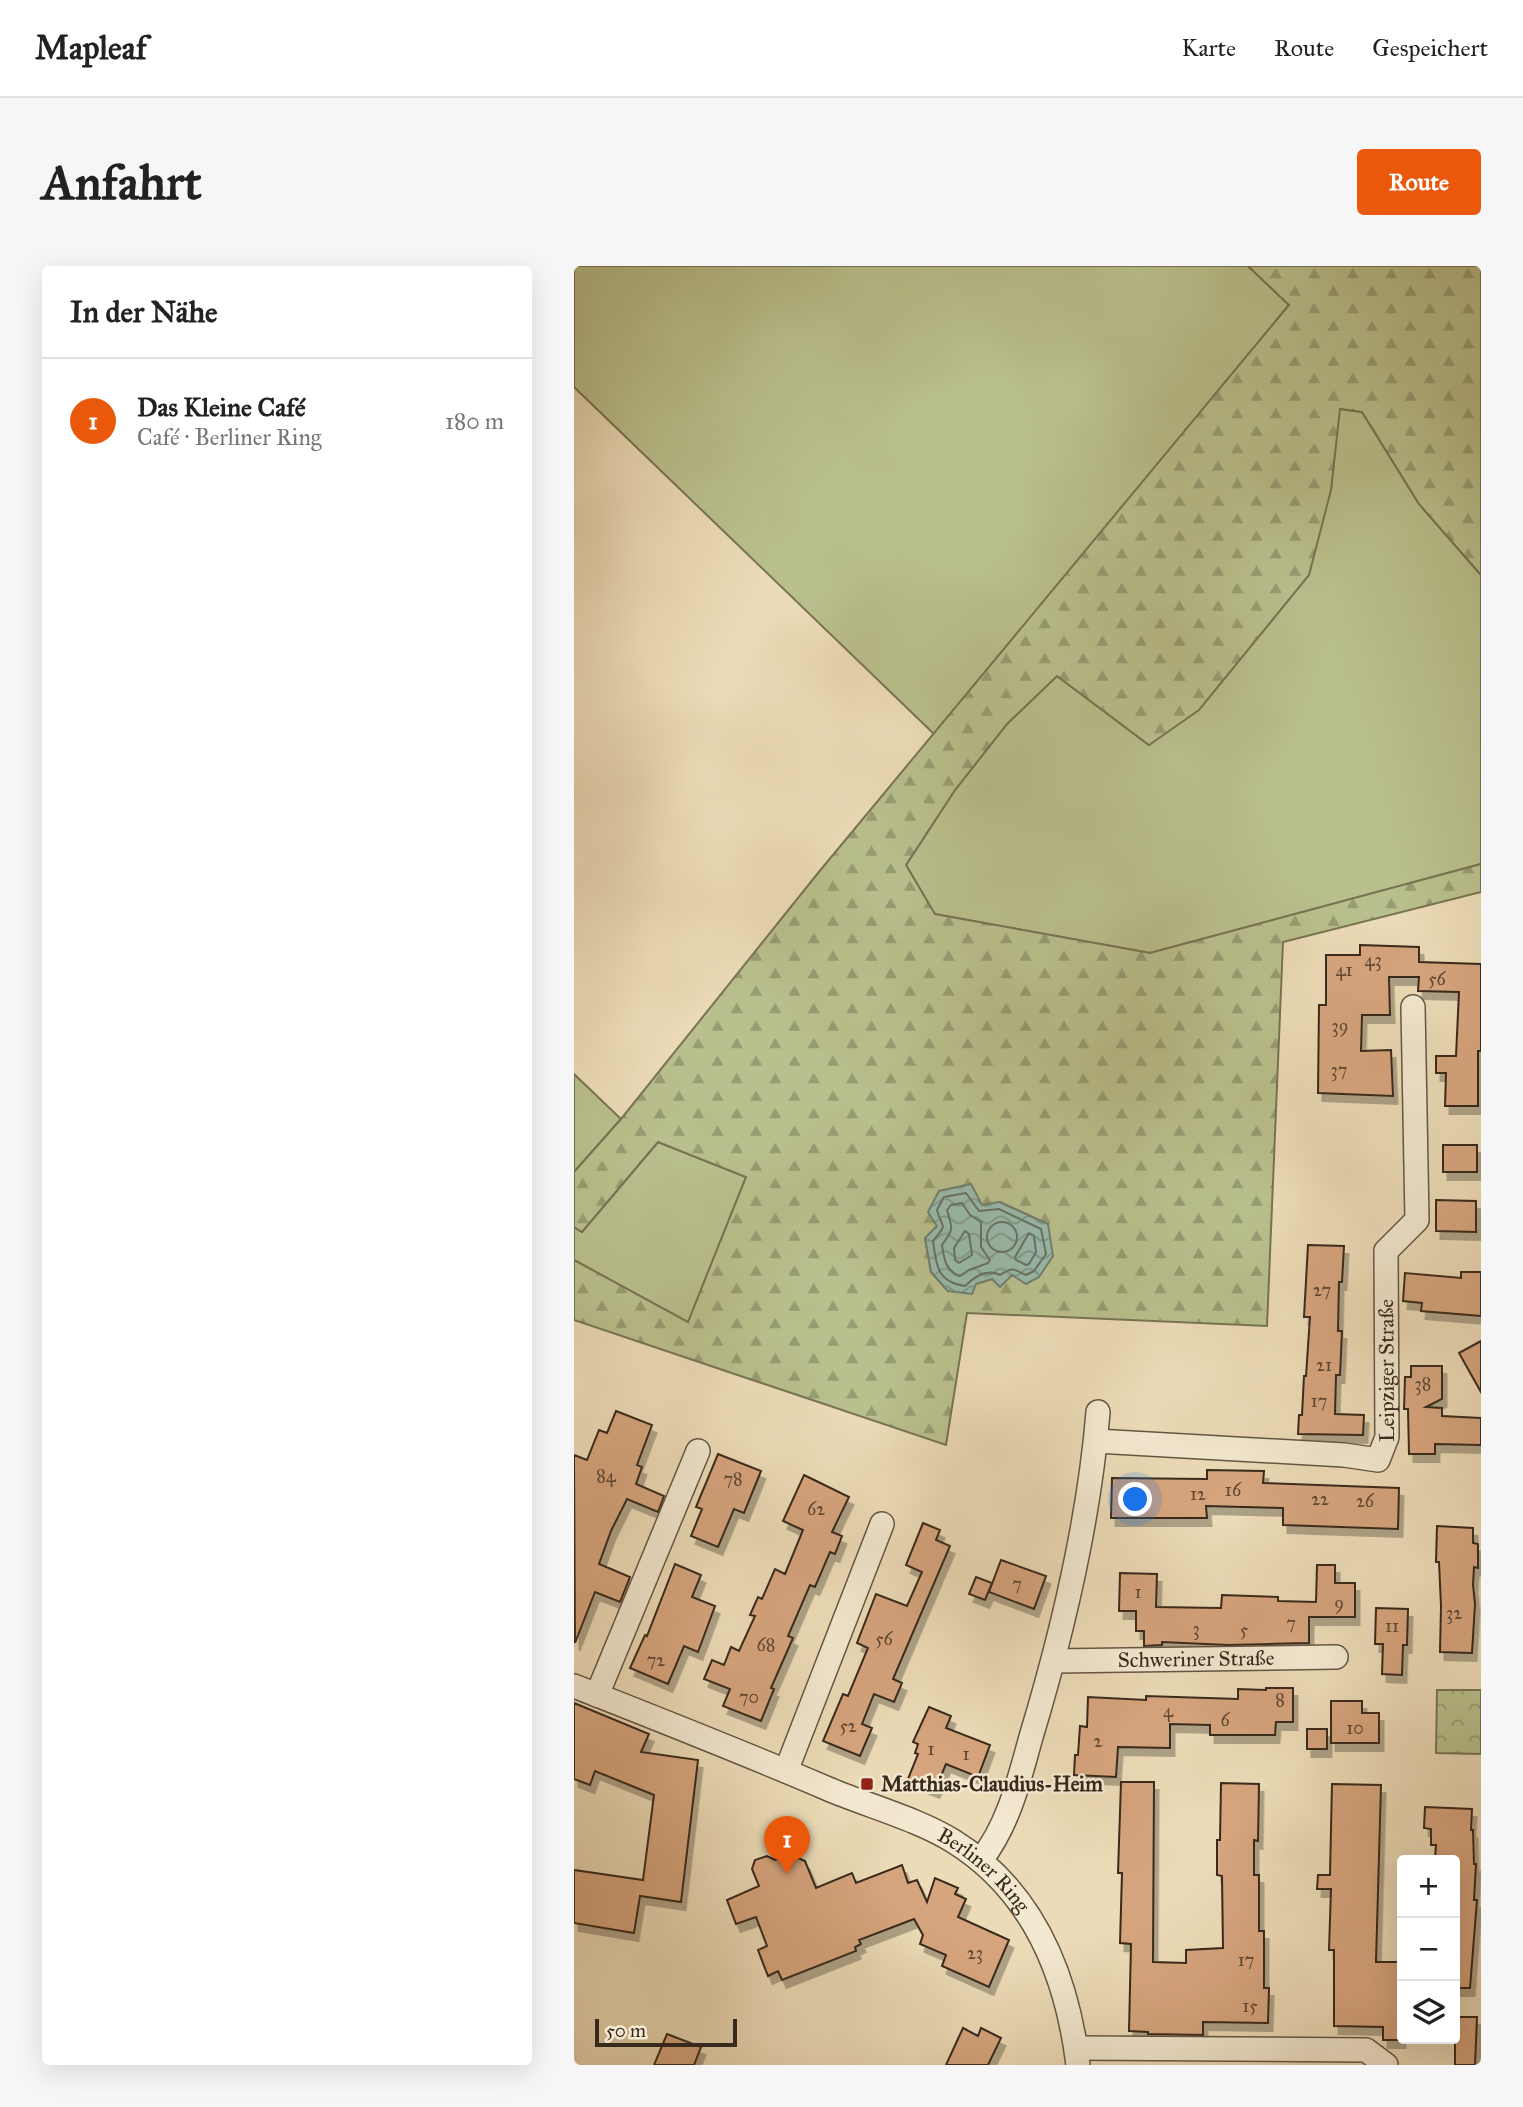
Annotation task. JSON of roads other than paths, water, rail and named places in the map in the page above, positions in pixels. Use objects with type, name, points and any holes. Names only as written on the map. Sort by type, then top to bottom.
[{"type":"street","name":"Leipziger Straße","points":[[1096,1441],[1344,1455],[1378,1460],[1388,1437],[1386,1251],[1417,1220],[1413,1007]]},
{"type":"street","points":[[981,1860],[1002,1830],[1054,1661],[1089,1498],[1098,1412]]},
{"type":"street","points":[[597,1695],[698,1451]]},
{"type":"street","points":[[786,1771],[882,1524]]},
{"type":"street","name":"Schweriner Straße","points":[[1054,1661],[1336,1657]]},
{"type":"street","name":"Berliner Ring","points":[[574,1686],[856,1801],[922,1825],[952,1840],[981,1860],[1017,1897],[1048,1947],[1068,2004],[1077,2057]]},
{"type":"street","points":[[1077,2057],[1366,2050],[1386,2065]]},
{"type":"water","points":[[971,1184],[982,1205],[999,1202],[1048,1224],[1053,1256],[1039,1277],[1026,1284],[1012,1275],[1000,1287],[992,1279],[976,1284],[972,1294],[948,1291],[931,1272],[925,1238],[937,1226],[928,1212],[939,1191]]},
{"type":"place","name":"Matthias-Claudius-Heim","points":[[867,1784]]},
{"type":"place","name":"Das Kleine Café","points":[[787,1874]]}]
